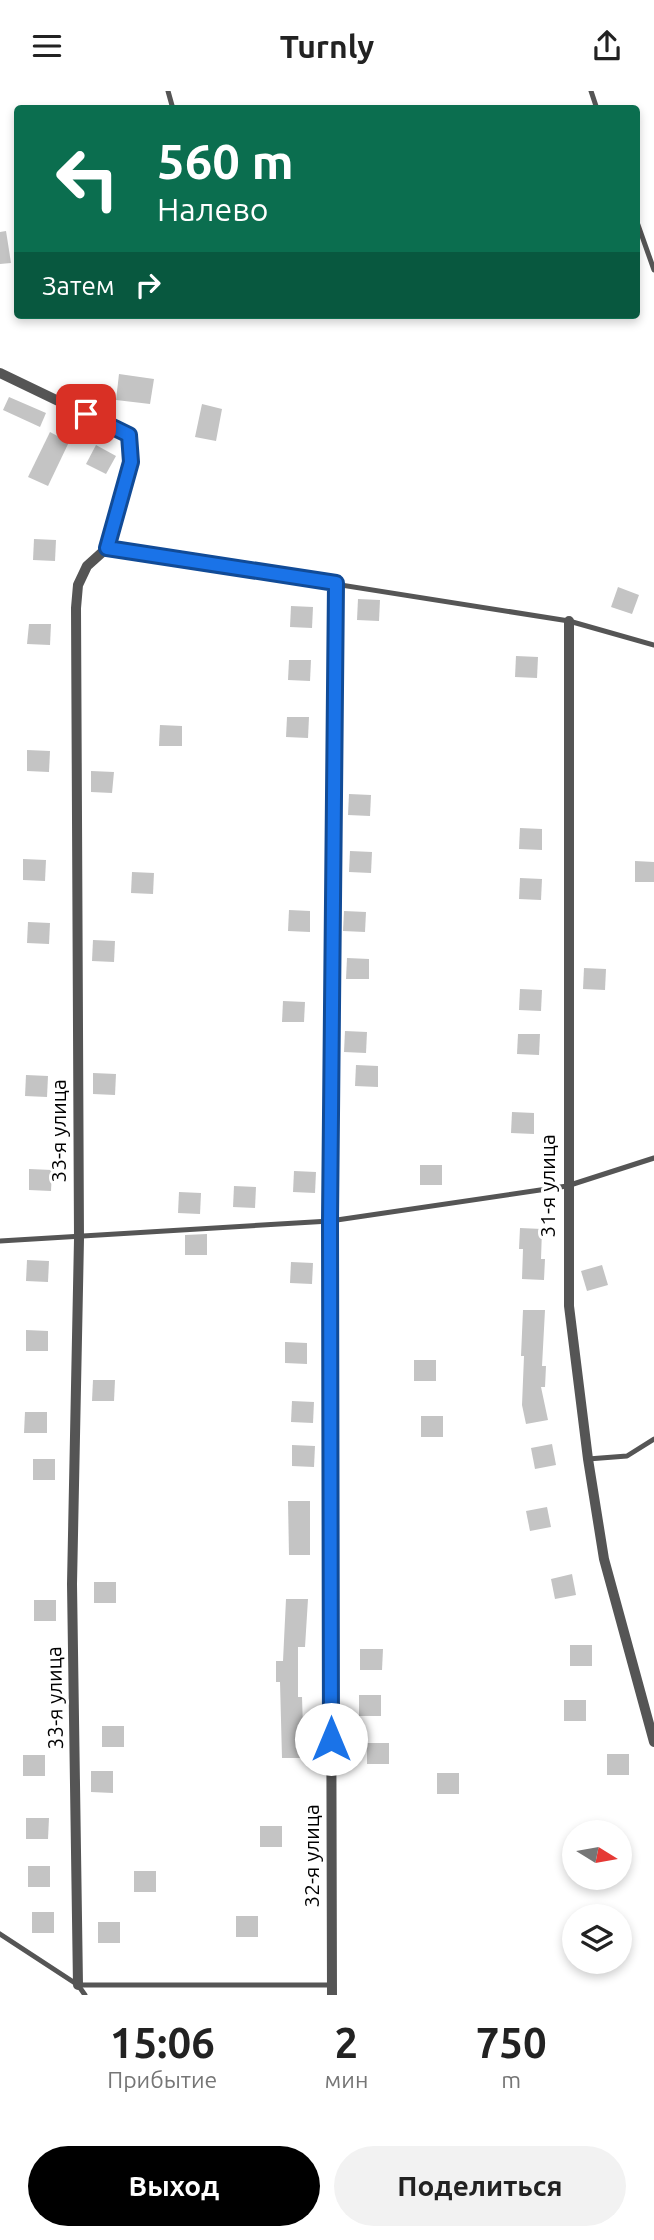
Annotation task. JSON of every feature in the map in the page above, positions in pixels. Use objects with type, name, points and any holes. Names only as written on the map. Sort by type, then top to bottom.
[{"type":"street","name":"33-я улица","points":[[0,373],[129,435],[131,462],[107,548],[87,566],[78,585],[76,608],[79,1238],[72,1584],[78,1985]]},
{"type":"street","name":"32-я улица","points":[[332,1990],[330,1221],[336,583]]},
{"type":"street","name":"31-я улица","points":[[569,621],[569,1306],[588,1459],[604,1559],[654,1742]]},
{"type":"lane","points":[[640,230],[654,270]]},
{"type":"lane","points":[[107,548],[569,621],[654,645]]},
{"type":"lane","points":[[0,1241],[330,1221],[567,1186],[654,1158]]},
{"type":"lane","points":[[588,1459],[627,1456],[654,1439]]},
{"type":"lane","points":[[0,1934],[78,1985],[85,1995]]},
{"type":"lane","points":[[78,1985],[332,1990]]},
{"type":"building","points":[[6,231],[11,263],[0,264],[0,232]]},
{"type":"building","points":[[119,374],[154,379],[150,404],[116,400]]},
{"type":"building","points":[[9,397],[46,413],[40,427],[3,410]]},
{"type":"building","points":[[202,404],[222,409],[216,441],[195,437]]},
{"type":"building","points":[[50,432],[69,442],[48,486],[28,477]]},
{"type":"building","points":[[96,445],[116,456],[106,474],[86,464]]},
{"type":"building","points":[[34,539],[56,540],[55,561],[33,560]]},
{"type":"building","points":[[618,587],[639,595],[632,614],[611,607]]},
{"type":"building","points":[[358,599],[380,600],[379,621],[357,620]]},
{"type":"building","points":[[291,606],[313,607],[312,628],[290,627]]},
{"type":"building","points":[[29,624],[51,624],[50,645],[27,644]]},
{"type":"building","points":[[516,656],[538,657],[537,678],[515,677]]},
{"type":"building","points":[[289,660],[311,660],[310,681],[288,680]]},
{"type":"building","points":[[287,717],[309,717],[308,738],[286,737]]},
{"type":"building","points":[[160,725],[182,726],[182,746],[159,746]]},
{"type":"building","points":[[27,750],[50,751],[49,772],[27,771]]},
{"type":"building","points":[[91,771],[114,772],[112,793],[91,792]]},
{"type":"building","points":[[349,794],[371,795],[370,816],[348,815]]},
{"type":"building","points":[[520,828],[542,829],[542,850],[519,849]]},
{"type":"building","points":[[350,851],[372,852],[371,873],[349,872]]},
{"type":"building","points":[[23,859],[46,860],[45,881],[23,880]]},
{"type":"building","points":[[635,861],[654,862],[654,882],[635,882]]},
{"type":"building","points":[[132,872],[154,873],[153,894],[131,893]]},
{"type":"building","points":[[520,878],[542,879],[541,900],[519,899]]},
{"type":"building","points":[[289,910],[310,911],[310,932],[288,931]]},
{"type":"building","points":[[344,911],[366,912],[365,932],[343,931]]},
{"type":"building","points":[[28,922],[50,923],[49,944],[27,943]]},
{"type":"building","points":[[93,940],[115,941],[114,962],[92,961]]},
{"type":"building","points":[[347,958],[369,959],[369,979],[346,979]]},
{"type":"building","points":[[584,968],[606,969],[605,990],[583,989]]},
{"type":"building","points":[[520,989],[542,990],[541,1011],[519,1010]]},
{"type":"building","points":[[283,1001],[305,1002],[304,1022],[282,1022]]},
{"type":"building","points":[[345,1031],[367,1032],[366,1053],[344,1052]]},
{"type":"building","points":[[518,1034],[540,1034],[539,1055],[517,1054]]},
{"type":"building","points":[[356,1065],[378,1066],[378,1087],[355,1086]]},
{"type":"building","points":[[93,1073],[116,1074],[115,1095],[93,1094]]},
{"type":"building","points":[[26,1075],[48,1076],[47,1097],[25,1096]]},
{"type":"building","points":[[512,1112],[534,1113],[534,1134],[511,1133]]},
{"type":"building","points":[[420,1165],[442,1165],[442,1185],[420,1185]]},
{"type":"building","points":[[29,1169],[52,1170],[51,1191],[29,1190]]},
{"type":"building","points":[[294,1171],[316,1172],[315,1193],[293,1192]]},
{"type":"building","points":[[234,1186],[256,1187],[255,1208],[233,1207]]},
{"type":"building","points":[[179,1192],[201,1193],[200,1214],[178,1213]]},
{"type":"building","points":[[520,1228],[542,1229],[541,1259],[545,1259],[544,1280],[522,1279],[523,1249],[519,1249]]},
{"type":"building","points":[[207,1234],[207,1255],[185,1255],[185,1235]]},
{"type":"building","points":[[27,1260],[49,1261],[48,1282],[26,1281]]},
{"type":"building","points":[[291,1262],[313,1263],[312,1284],[290,1283]]},
{"type":"building","points":[[602,1265],[608,1285],[587,1291],[581,1271]]},
{"type":"building","points":[[523,1310],[545,1310],[542,1366],[546,1366],[545,1387],[541,1387],[548,1420],[526,1424],[522,1405]]},
{"type":"building","points":[[26,1330],[48,1331],[48,1351],[26,1351]]},
{"type":"building","points":[[285,1342],[307,1343],[307,1364],[285,1363]]},
{"type":"building","points":[[414,1360],[436,1360],[436,1381],[414,1381]]},
{"type":"building","points":[[93,1380],[115,1380],[114,1401],[92,1401]]},
{"type":"building","points":[[292,1401],[314,1402],[313,1423],[291,1422]]},
{"type":"building","points":[[25,1412],[47,1412],[47,1433],[24,1433]]},
{"type":"building","points":[[421,1416],[443,1416],[443,1437],[421,1437]]},
{"type":"building","points":[[552,1444],[556,1465],[535,1469],[531,1448]]},
{"type":"building","points":[[292,1445],[315,1446],[314,1467],[292,1466]]},
{"type":"building","points":[[33,1459],[55,1459],[55,1480],[33,1480]]},
{"type":"building","points":[[288,1501],[310,1501],[310,1555],[289,1555]]},
{"type":"building","points":[[547,1507],[551,1527],[530,1531],[526,1511]]},
{"type":"building","points":[[572,1574],[576,1595],[555,1599],[551,1579]]},
{"type":"building","points":[[94,1582],[116,1582],[116,1603],[94,1603]]},
{"type":"building","points":[[286,1599],[308,1599],[305,1647],[298,1647],[298,1697],[302,1697],[304,1758],[282,1758],[280,1682],[276,1682],[276,1661],[283,1661]]},
{"type":"building","points":[[34,1600],[56,1600],[56,1621],[34,1621]]},
{"type":"building","points":[[570,1645],[592,1645],[592,1666],[570,1666]]},
{"type":"building","points":[[360,1649],[383,1649],[382,1670],[360,1670]]},
{"type":"building","points":[[359,1695],[381,1695],[381,1716],[359,1716]]},
{"type":"building","points":[[564,1700],[586,1700],[586,1721],[564,1721]]},
{"type":"building","points":[[102,1726],[124,1726],[124,1747],[102,1747]]},
{"type":"building","points":[[367,1743],[389,1743],[389,1764],[367,1764]]},
{"type":"building","points":[[607,1754],[629,1754],[629,1775],[607,1775]]},
{"type":"building","points":[[23,1755],[45,1755],[45,1776],[23,1776]]},
{"type":"building","points":[[91,1771],[113,1771],[113,1793],[91,1792]]},
{"type":"building","points":[[437,1773],[459,1773],[459,1794],[437,1794]]},
{"type":"building","points":[[26,1818],[49,1818],[48,1839],[26,1839]]},
{"type":"building","points":[[260,1826],[282,1826],[282,1847],[260,1847]]},
{"type":"building","points":[[28,1866],[50,1866],[50,1887],[28,1887]]},
{"type":"building","points":[[134,1871],[156,1871],[156,1892],[134,1892]]},
{"type":"building","points":[[32,1912],[54,1912],[54,1933],[32,1933]]},
{"type":"building","points":[[236,1916],[258,1916],[258,1937],[236,1937]]},
{"type":"building","points":[[98,1922],[120,1922],[120,1943],[98,1943]]},
{"type":"route","points":[[86,414],[129,435],[131,462],[107,548],[336,583],[330,1221],[331,1739]]}]
